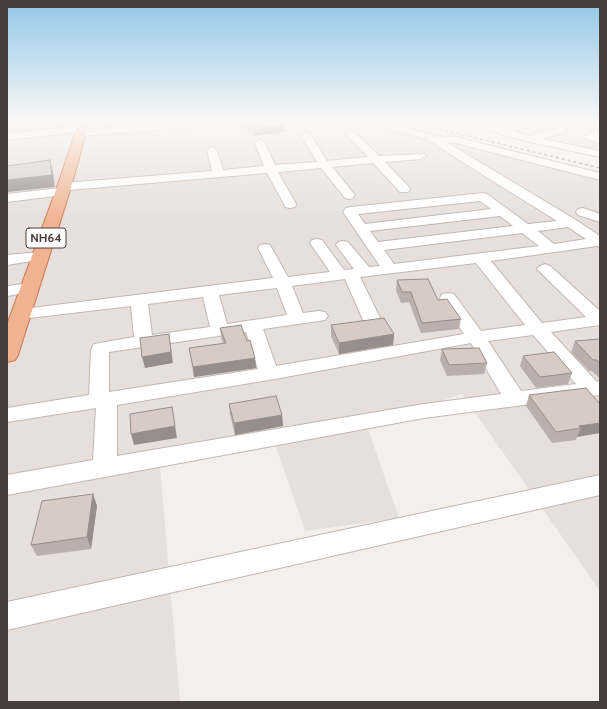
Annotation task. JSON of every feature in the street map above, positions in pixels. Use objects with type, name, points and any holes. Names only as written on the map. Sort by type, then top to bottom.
[{"type":"highway","name":"NH64","points":[[9,344],[21,314],[75,155]]},
{"type":"street","points":[[213,155],[218,174]]},
{"type":"street","points":[[265,155],[290,204]]},
{"type":"street","points":[[318,155],[349,195]]},
{"type":"street","points":[[372,155],[404,189]]},
{"type":"street","points":[[459,155],[482,171],[571,223],[599,242]]},
{"type":"street","points":[[515,155],[600,177]]},
{"type":"street","points":[[7,198],[64,189],[421,156]]},
{"type":"street","points":[[390,269],[351,211],[480,197],[486,198],[502,212],[551,248]]},
{"type":"street","points":[[362,228],[502,212]]},
{"type":"street","points":[[582,212],[600,218]]},
{"type":"street","points":[[375,247],[527,230],[571,223]]},
{"type":"street","points":[[21,314],[352,274],[599,242]]},
{"type":"street","points":[[318,243],[352,274]]},
{"type":"street","points":[[343,245],[352,274],[372,320]]},
{"type":"street","points":[[265,248],[283,282],[297,319]]},
{"type":"street","points":[[7,260],[40,256]]},
{"type":"street","points":[[480,258],[538,329],[596,389]]},
{"type":"street","points":[[545,269],[600,320]]},
{"type":"street","points":[[7,291],[30,288]]},
{"type":"street","points":[[210,291],[220,330]]},
{"type":"street","points":[[448,298],[476,337],[515,399]]},
{"type":"street","points":[[140,300],[144,342]]},
{"type":"street","points":[[105,467],[101,348],[319,316]]},
{"type":"street","points":[[7,415],[269,374],[476,337],[600,320]]},
{"type":"street","points":[[253,325],[269,374]]},
{"type":"street","points":[[7,485],[424,411],[596,389]]},
{"type":"street","points":[[7,616],[600,485]]},
{"type":"shaded area","points":[[7,155],[499,155],[600,180],[600,591],[462,394],[367,426],[399,518],[305,531],[274,441],[160,466],[180,702],[7,702]]},
{"type":"building","points":[[50,160],[52,175],[7,180],[7,166]]},
{"type":"building","points":[[428,279],[438,300],[447,299],[461,319],[422,323],[411,292],[402,292],[397,280]]},
{"type":"building","points":[[384,318],[394,334],[339,343],[331,325]]},
{"type":"building","points":[[241,325],[247,341],[250,340],[255,358],[193,367],[189,348],[226,343],[220,328]]},
{"type":"building","points":[[169,334],[171,352],[142,357],[140,338]]},
{"type":"building","points":[[600,339],[600,364],[597,360],[593,360],[575,341]]},
{"type":"building","points":[[479,348],[487,363],[449,365],[442,349]]},
{"type":"building","points":[[554,352],[572,373],[540,377],[523,356]]},
{"type":"building","points":[[586,388],[600,404],[600,423],[579,426],[581,428],[556,432],[529,395]]},
{"type":"building","points":[[276,396],[282,415],[234,423],[229,404]]},
{"type":"building","points":[[172,407],[175,426],[131,434],[130,414]]},
{"type":"building","points":[[93,494],[87,537],[31,545],[42,501]]},
{"type":"railway","points":[[547,155],[600,168]]}]
